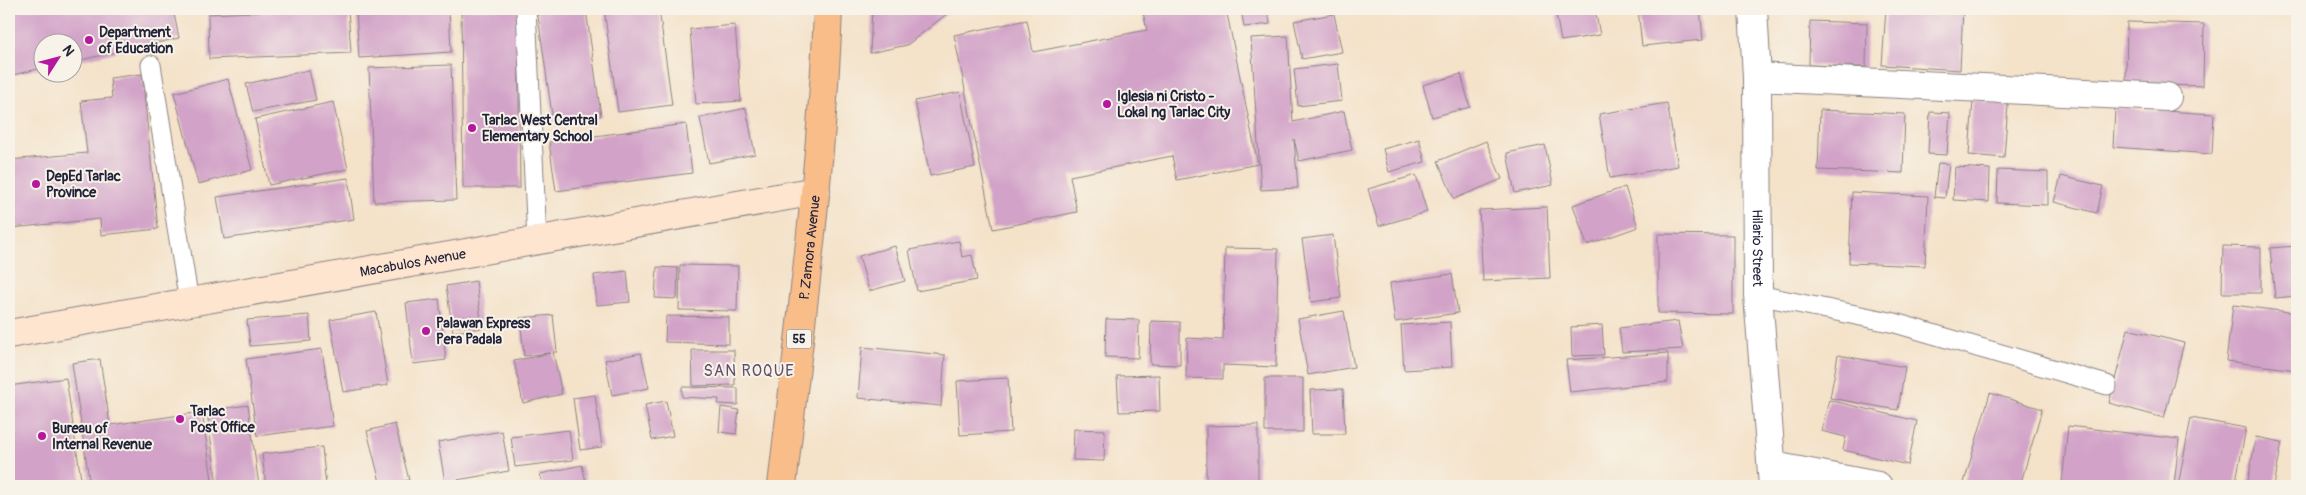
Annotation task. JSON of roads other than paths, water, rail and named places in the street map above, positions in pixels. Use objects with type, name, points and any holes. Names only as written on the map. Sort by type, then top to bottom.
[{"type":"highway","name":"P. Zamora Avenue","points":[[782,486],[816,191],[826,68],[828,9]]},
{"type":"street","name":"Hilario Street","points":[[1752,9],[1757,77],[1758,295],[1773,476]]},
{"type":"street","points":[[1757,77],[2167,97]]},
{"type":"street","name":"Macabulos Avenue","points":[[9,334],[816,191]]},
{"type":"street","points":[[1773,476],[1878,486]]},
{"type":"lane","points":[[526,9],[537,240]]},
{"type":"lane","points":[[151,65],[189,302]]},
{"type":"lane","points":[[1758,295],[1895,323],[2107,385]]},
{"type":"place","name":"Department of Education","points":[[89,40]]},
{"type":"place","name":"Iglesia ni Cristo - Lokal ng Tarlac City","points":[[1107,104]]},
{"type":"place","name":"Tarlac West Central Elementary School","points":[[472,128]]},
{"type":"place","name":"DepEd Tarlac Province","points":[[36,184]]},
{"type":"place","name":"Palawan Express Pera Padala","points":[[426,331]]},
{"type":"place","name":"Tarlac Post Office","points":[[180,419]]},
{"type":"place","name":"Bureau of Internal Revenue","points":[[42,436]]},
{"type":"district","name":"SAN ROQUE","points":[[749,370]]}]
